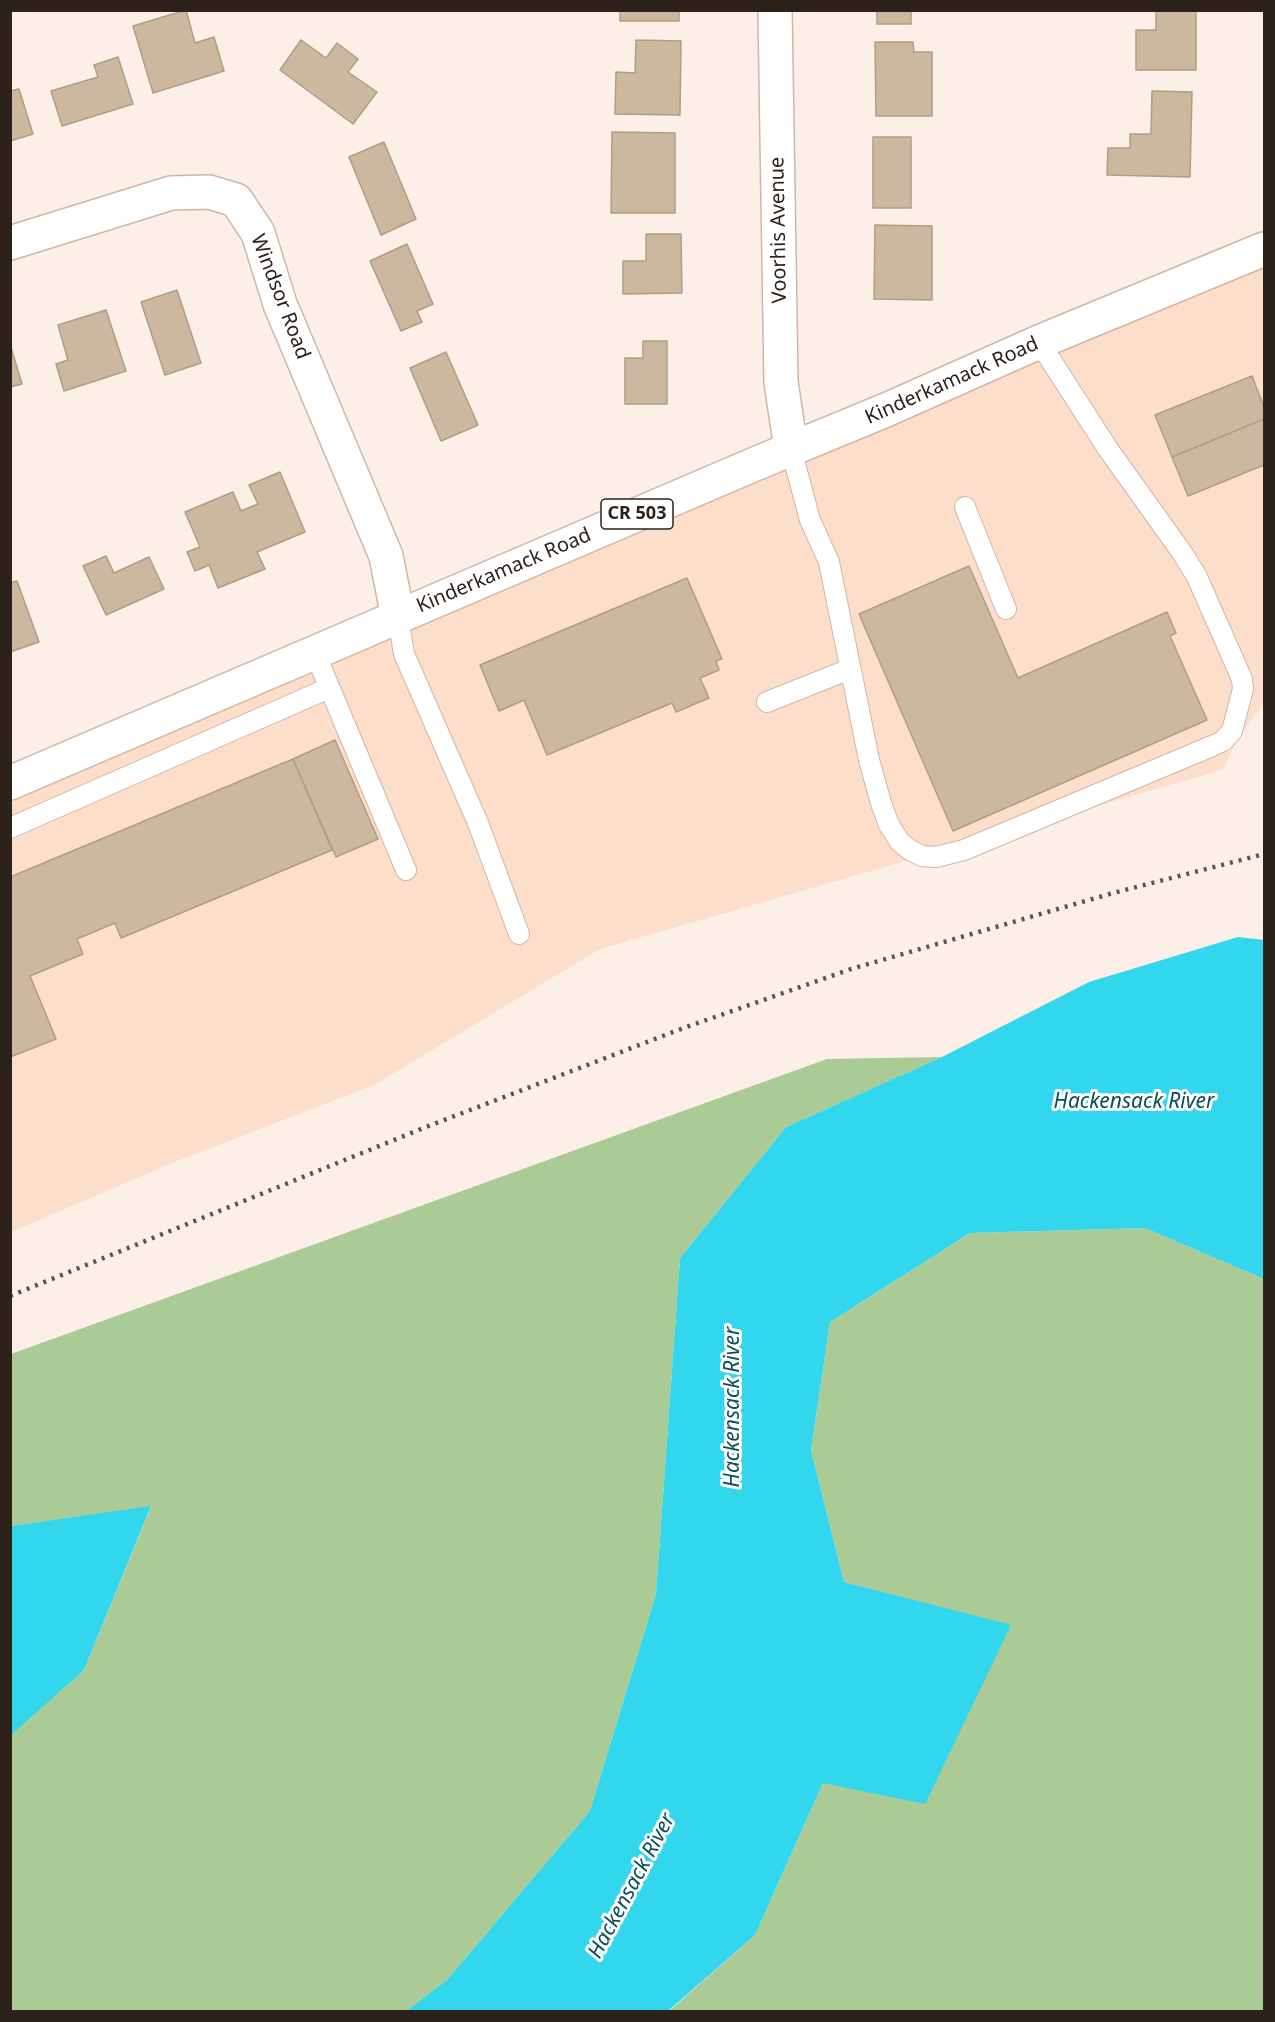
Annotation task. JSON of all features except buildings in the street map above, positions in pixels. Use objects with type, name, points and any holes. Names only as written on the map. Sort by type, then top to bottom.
[{"type":"main road","name":"Voorhis Avenue","points":[[775,10],[782,382],[791,449]]},
{"type":"main road","name":"Windsor Road","points":[[10,243],[171,193],[209,192],[236,200],[258,233],[280,304],[386,556],[399,617]]},
{"type":"main road","name":"Kinderkamack Road","points":[[10,783],[886,410],[1039,342],[1264,249]]},
{"type":"lane","points":[[791,449],[810,520],[828,562],[869,760],[889,825],[900,843],[922,856],[952,854],[977,846],[1212,746],[1223,741],[1232,731],[1243,689],[1242,679],[1197,578],[1183,554],[1108,449],[1039,342]]},
{"type":"lane","points":[[965,507],[1006,609]]},
{"type":"lane","points":[[399,617],[404,654],[478,823],[519,934]]},
{"type":"lane","points":[[315,653],[406,870]]},
{"type":"lane","points":[[767,702],[850,669]]},
{"type":"lane","points":[[10,828],[329,688]]},
{"type":"shaded area","points":[[1264,249],[1264,705],[1241,733],[1222,770],[600,949],[374,1085],[177,1161],[11,1232],[11,783]]},
{"type":"green space","points":[[942,1057],[786,1127],[680,1258],[656,1594],[590,1811],[447,1980],[406,2011],[11,2011],[10,1735],[84,1670],[151,1507],[11,1526],[11,1354],[827,1059]]},
{"type":"green space","points":[[1145,1228],[1264,1279],[1264,2011],[668,2012],[755,1935],[823,1783],[1011,1626],[844,1582],[811,1450],[830,1322],[970,1233]]},
{"type":"water","name":"Hackensack River","points":[[1238,937],[1264,940],[1264,1279],[1145,1228],[970,1233],[830,1322],[811,1450],[844,1582],[1011,1625],[925,1804],[823,1783],[755,1935],[668,2011],[406,2011],[447,1980],[590,1811],[656,1594],[680,1258],[786,1127],[942,1057],[1089,982]]},
{"type":"water","points":[[151,1506],[84,1670],[11,1735],[11,1526]]},
{"type":"railway","points":[[10,1296],[426,1127],[681,1029],[851,969],[1113,893],[1264,854]]}]
